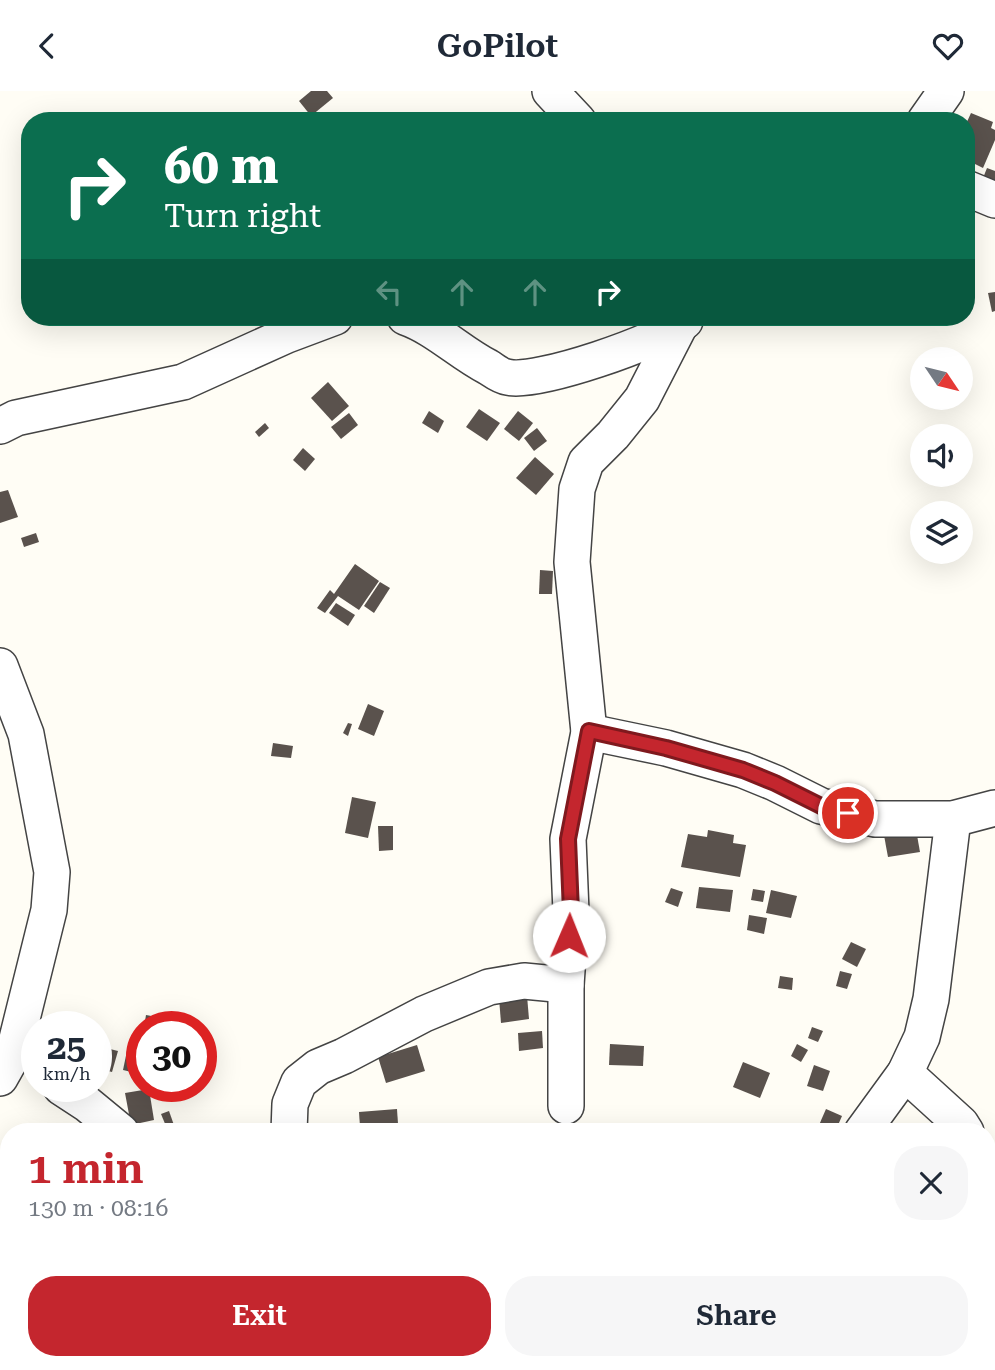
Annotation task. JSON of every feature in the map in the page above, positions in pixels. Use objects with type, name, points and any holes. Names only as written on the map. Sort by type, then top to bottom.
[{"type":"street","points":[[550,91],[570,112]]},
{"type":"street","points":[[931,112],[946,91]]},
{"type":"street","points":[[975,192],[995,200]]},
{"type":"street","points":[[5,419],[183,382],[311,326]]},
{"type":"street","points":[[426,326],[472,359],[508,378],[550,373],[628,350],[675,326]]},
{"type":"street","points":[[566,1106],[566,985],[571,912],[568,839],[589,731],[572,562],[578,489],[586,462],[642,399],[682,326]]},
{"type":"street","points":[[0,666],[26,734],[52,871],[49,909],[16,1068]]},
{"type":"street","points":[[589,731],[666,748],[743,770],[821,806],[875,819],[953,819],[995,808]]},
{"type":"street","points":[[869,1123],[905,1073],[922,1037],[931,999],[953,819]]},
{"type":"street","points":[[289,1123],[290,1104],[299,1082],[318,1067],[424,1014],[489,987],[524,981],[566,985]]},
{"type":"street","points":[[905,1073],[960,1123]]},
{"type":"street","points":[[84,1102],[110,1123]]},
{"type":"building","points":[[311,91],[327,91],[333,98],[316,112],[308,112],[299,101]]},
{"type":"building","points":[[975,115],[993,122],[991,128],[995,130],[995,140],[983,168],[975,164]]},
{"type":"building","points":[[987,168],[995,171],[995,189],[981,183]]},
{"type":"building","points":[[995,292],[995,311],[992,312],[988,293]]},
{"type":"building","points":[[328,382],[349,406],[332,421],[311,398]]},
{"type":"building","points":[[479,409],[500,423],[487,441],[466,427]]},
{"type":"building","points":[[429,411],[444,421],[438,433],[422,423]]},
{"type":"building","points":[[518,411],[533,423],[519,441],[504,429]]},
{"type":"building","points":[[349,413],[358,425],[341,439],[331,427]]},
{"type":"building","points":[[265,423],[269,428],[259,437],[255,432]]},
{"type":"building","points":[[537,428],[547,441],[534,451],[524,438]]},
{"type":"building","points":[[303,448],[315,459],[305,471],[293,460]]},
{"type":"building","points":[[535,457],[554,474],[536,495],[516,478]]},
{"type":"building","points":[[8,490],[18,517],[0,523],[0,492]]},
{"type":"building","points":[[36,533],[39,542],[24,547],[21,538]]},
{"type":"building","points":[[355,564],[379,581],[359,610],[338,596],[325,613],[317,608],[330,590],[334,594]]},
{"type":"building","points":[[540,570],[553,571],[552,594],[539,594]]},
{"type":"building","points":[[380,582],[390,588],[374,613],[364,606]]},
{"type":"building","points":[[336,603],[355,615],[348,626],[329,613]]},
{"type":"building","points":[[368,704],[384,711],[374,736],[358,729]]},
{"type":"building","points":[[348,723],[352,724],[348,736],[343,733]]},
{"type":"building","points":[[273,743],[293,746],[291,758],[271,756]]},
{"type":"building","points":[[352,797],[376,802],[368,838],[345,833]]},
{"type":"building","points":[[915,824],[920,852],[888,857],[883,830]]},
{"type":"building","points":[[378,826],[393,826],[393,850],[379,851]]},
{"type":"building","points":[[708,830],[734,835],[733,843],[746,845],[740,877],[681,867],[688,834],[707,837]]},
{"type":"building","points":[[699,887],[733,890],[730,912],[696,908]]},
{"type":"building","points":[[671,888],[683,892],[678,907],[665,902]]},
{"type":"building","points":[[753,889],[765,891],[763,902],[751,900]]},
{"type":"building","points":[[771,890],[797,896],[791,918],[766,913]]},
{"type":"building","points":[[749,915],[767,918],[764,934],[747,930]]},
{"type":"building","points":[[851,942],[866,949],[857,967],[842,959]]},
{"type":"building","points":[[840,971],[852,974],[847,989],[836,986]]},
{"type":"building","points":[[780,976],[793,978],[792,990],[778,988]]},
{"type":"building","points":[[526,984],[529,1019],[501,1023],[499,998]]},
{"type":"building","points":[[812,1027],[823,1031],[818,1042],[808,1038]]},
{"type":"building","points":[[542,1031],[543,1048],[519,1051],[518,1033]]},
{"type":"building","points":[[610,1044],[644,1046],[643,1066],[609,1065]]},
{"type":"building","points":[[797,1044],[808,1050],[801,1062],[791,1056]]},
{"type":"building","points":[[417,1045],[425,1071],[386,1083],[378,1057]]},
{"type":"building","points":[[112,1050],[118,1051],[112,1072]]},
{"type":"building","points":[[743,1062],[770,1073],[760,1098],[733,1087]]},
{"type":"building","points":[[814,1065],[830,1071],[823,1091],[807,1086]]},
{"type":"building","points":[[127,1102],[151,1102],[154,1120],[131,1123]]},
{"type":"building","points":[[397,1109],[398,1123],[360,1123],[359,1112]]},
{"type":"building","points":[[826,1109],[842,1116],[839,1123],[820,1123]]},
{"type":"building","points":[[169,1111],[173,1123],[165,1123],[161,1114]]},
{"type":"route","points":[[569,936],[571,912],[568,839],[589,731],[666,748],[743,770],[821,806],[848,813]]}]
